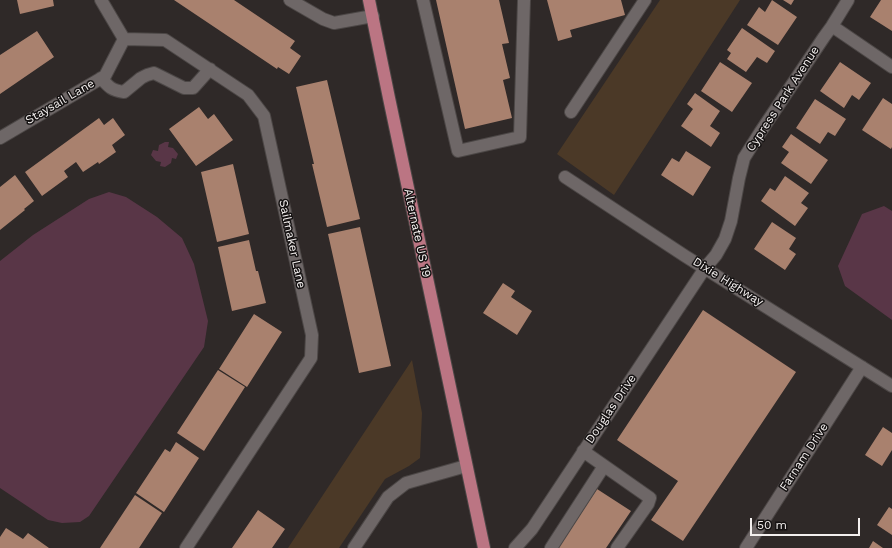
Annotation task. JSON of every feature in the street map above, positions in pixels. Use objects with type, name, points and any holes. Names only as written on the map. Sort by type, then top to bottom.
[{"type":"main road","name":"Alternate US 19","points":[[369,0],[484,548]]},
{"type":"street","points":[[101,0],[124,39]]},
{"type":"street","points":[[290,0],[323,19],[334,23],[373,16]]},
{"type":"street","points":[[423,0],[458,151],[520,137],[524,0]]},
{"type":"street","points":[[571,112],[644,0]]},
{"type":"street","name":"Cypress Park Avenue","points":[[705,268],[716,255],[725,239],[731,221],[744,158],[848,0]]},
{"type":"street","points":[[832,26],[892,67]]},
{"type":"street","name":"Sailmaker Lane","points":[[124,39],[165,40],[248,95],[264,116],[312,335],[311,358],[186,548]]},
{"type":"street","name":"Staysail Lane","points":[[0,138],[104,76],[124,39]]},
{"type":"street","points":[[101,78],[110,89],[124,92],[142,78],[154,73],[184,88],[193,88],[210,69]]},
{"type":"street","name":"Dixie Highway","points":[[565,177],[705,268],[892,386]]},
{"type":"street","name":"Douglas Drive","points":[[515,548],[532,529],[705,268]]},
{"type":"street","name":"Farnam Drive","points":[[746,548],[862,367]]},
{"type":"street","points":[[583,451],[650,498],[648,504],[617,548]]},
{"type":"street","points":[[354,548],[388,497],[406,483],[466,466]]},
{"type":"street","points":[[551,548],[604,466]]},
{"type":"shaded area","points":[[660,0],[740,0],[614,195],[557,154]]},
{"type":"shaded area","points":[[169,142],[168,147],[173,148],[178,154],[176,159],[172,158],[171,163],[165,167],[160,166],[161,162],[156,161],[151,155],[153,150],[158,151],[159,145]]},
{"type":"shaded area","points":[[109,192],[126,197],[157,217],[182,238],[194,264],[208,321],[204,347],[89,516],[80,522],[62,523],[48,520],[0,488],[0,261],[33,235],[89,199]]},
{"type":"shaded area","points":[[884,206],[892,211],[892,320],[845,286],[838,266],[862,214]]},
{"type":"shaded area","points":[[412,360],[422,413],[420,458],[409,466],[385,479],[339,548],[288,548]]},
{"type":"building","points":[[17,0],[53,0],[54,6],[20,14]]},
{"type":"building","points":[[174,0],[234,0],[295,41],[290,48],[301,56],[289,74],[278,67],[277,69]]},
{"type":"building","points":[[436,0],[499,0],[509,43],[502,44],[510,78],[503,80],[512,118],[465,129]]},
{"type":"building","points":[[547,0],[621,0],[625,15],[570,30],[572,37],[558,41]]},
{"type":"building","points":[[772,0],[797,17],[778,45],[747,25],[759,7],[765,12]]},
{"type":"building","points":[[783,0],[794,0],[791,5]]},
{"type":"building","points":[[881,0],[892,0],[892,31],[870,17]]},
{"type":"building","points":[[742,28],[775,51],[767,63],[757,57],[746,72],[727,59],[731,53],[727,50]]},
{"type":"building","points":[[37,31],[54,57],[0,94],[0,55]]},
{"type":"building","points":[[720,62],[752,83],[732,112],[701,91]]},
{"type":"building","points":[[840,62],[871,83],[859,100],[852,95],[844,108],[820,91]]},
{"type":"building","points":[[327,80],[360,219],[327,227],[296,87]]},
{"type":"building","points":[[695,93],[720,111],[710,126],[720,133],[711,147],[681,126],[693,109],[687,104]]},
{"type":"building","points":[[883,98],[892,104],[891,149],[862,130]]},
{"type":"building","points":[[815,99],[846,119],[835,136],[828,132],[820,144],[796,128]]},
{"type":"building","points":[[199,107],[208,119],[214,114],[233,140],[196,166],[169,129]]},
{"type":"building","points":[[99,118],[104,125],[113,118],[125,135],[112,145],[116,152],[99,164],[98,162],[83,172],[76,162],[64,171],[68,177],[42,196],[25,172]]},
{"type":"building","points":[[791,134],[828,160],[811,184],[781,163],[789,152],[782,147]]},
{"type":"building","points":[[686,151],[711,167],[693,196],[661,175],[672,158],[679,162]]},
{"type":"building","points":[[233,164],[249,234],[217,242],[201,172]]},
{"type":"building","points":[[15,175],[34,201],[0,230],[0,187]]},
{"type":"building","points":[[785,176],[809,193],[801,203],[808,208],[795,226],[761,201],[770,188],[775,191]]},
{"type":"building","points":[[772,222],[796,238],[789,249],[796,254],[785,270],[754,249]]},
{"type":"building","points":[[360,227],[391,366],[359,373],[328,234]]},
{"type":"building","points":[[249,240],[256,271],[258,271],[266,303],[232,311],[218,247]]},
{"type":"building","points":[[503,283],[515,291],[511,297],[532,311],[517,335],[483,313]]},
{"type":"building","points":[[703,310],[796,372],[683,541],[651,520],[678,481],[617,440]]},
{"type":"building","points":[[254,314],[282,332],[247,387],[219,369]]},
{"type":"building","points":[[218,370],[245,387],[204,451],[177,433]]},
{"type":"building","points":[[883,427],[892,433],[892,450],[882,466],[865,455]]},
{"type":"building","points":[[176,442],[199,458],[164,512],[136,493],[165,449],[170,452]]},
{"type":"building","points":[[597,489],[631,511],[606,548],[558,548]]},
{"type":"building","points":[[135,495],[162,513],[139,548],[100,548]]},
{"type":"building","points":[[889,507],[892,509],[892,535],[877,525]]},
{"type":"building","points":[[258,510],[285,529],[272,548],[232,548]]},
{"type":"building","points":[[6,528],[23,539],[28,533],[49,548],[0,548],[0,537]]},
{"type":"building","points":[[873,541],[883,548],[869,548]]}]
